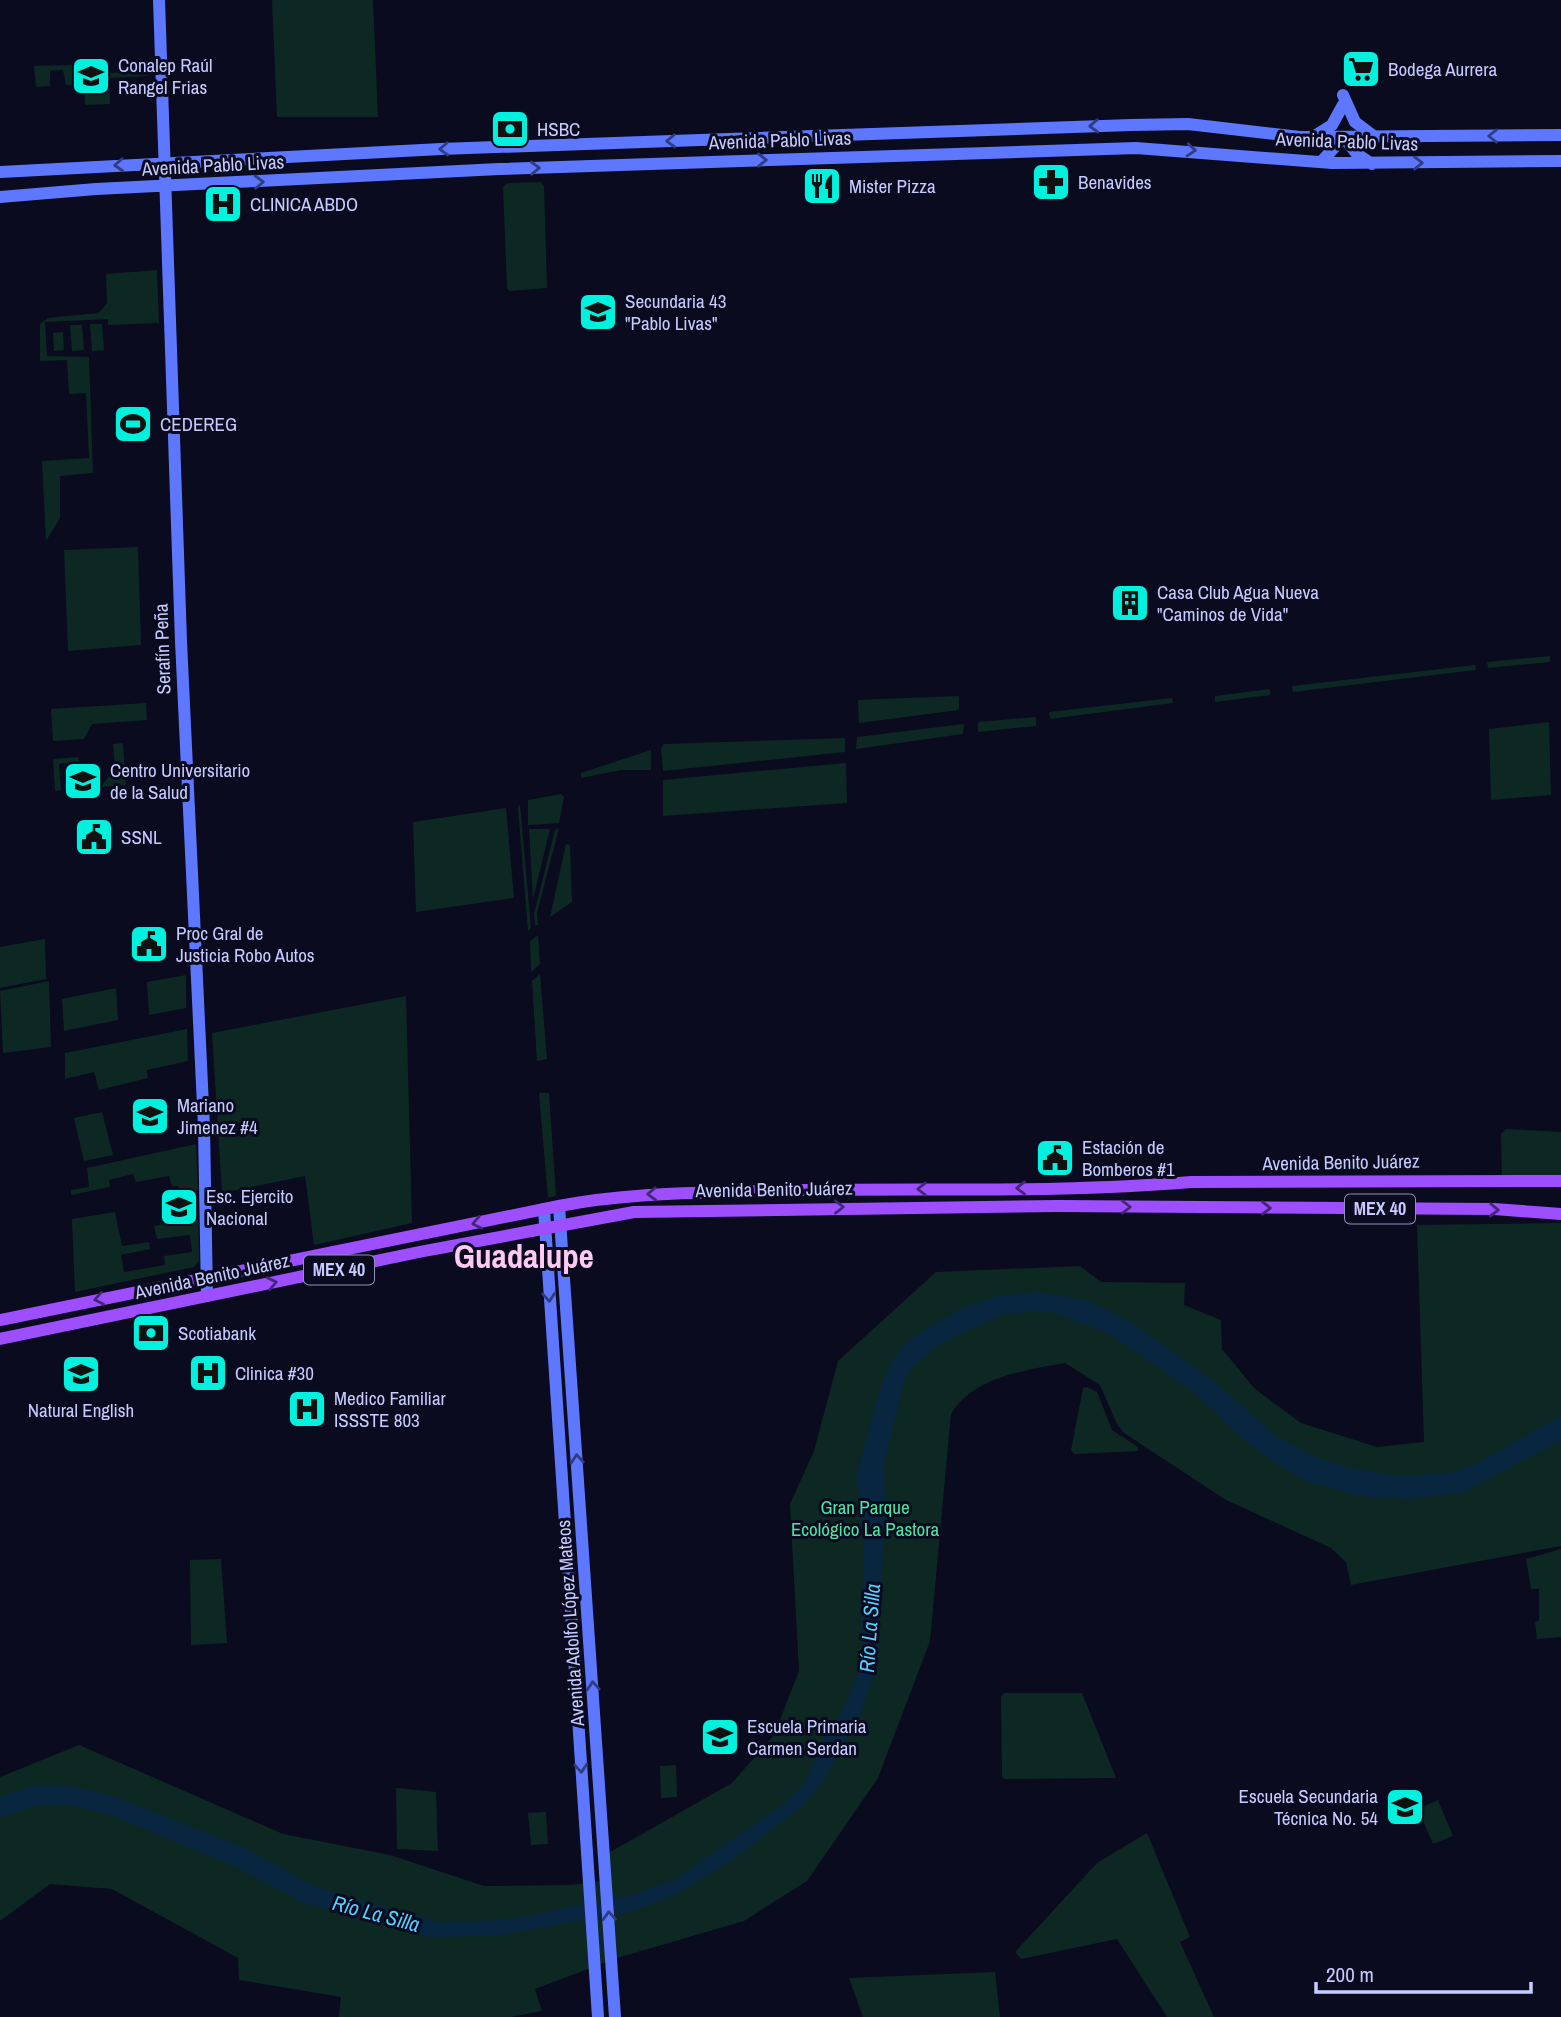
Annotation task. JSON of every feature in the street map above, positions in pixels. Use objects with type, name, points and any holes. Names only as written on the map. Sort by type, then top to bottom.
[{"type":"main road","name":"Serafín Peña","points":[[159,0],[181,652],[204,1140],[207,1296]]},
{"type":"main road","points":[[1313,137],[1335,121],[1343,100],[1355,122],[1376,137]]},
{"type":"main road","name":"Avenida Pablo Livas","points":[[0,172],[441,149],[1131,125],[1188,124],[1313,137],[1561,135]]},
{"type":"main road","points":[[1321,162],[1344,137],[1357,153],[1372,164]]},
{"type":"main road","name":"Avenida Pablo Livas","points":[[0,198],[166,186],[609,165],[1136,148],[1372,164],[1561,161]]},
{"type":"main road","name":"Avenida Benito Juárez","points":[[2,1320],[584,1201],[671,1194],[1133,1187],[1191,1182],[1561,1181]]},
{"type":"main road","points":[[1056,1187],[1058,1206]]},
{"type":"main road","points":[[584,1201],[580,1209],[584,1220]]},
{"type":"main road","name":"Avenida Adolfo López Mateos","points":[[559,1206],[615,2017]]},
{"type":"main road","name":"Avenida Benito Juárez","points":[[0,1339],[634,1212],[1058,1206],[1494,1209],[1558,1214]]},
{"type":"main road","name":"Avenida Adolfo López Mateos","points":[[544,1209],[598,2017]]},
{"type":"main road","points":[[554,1380],[572,1379]]},
{"type":"green space","points":[[272,0],[373,0],[378,117],[277,117]]},
{"type":"green space","points":[[96,64],[108,73],[148,71],[148,76],[109,78],[110,104],[85,105],[84,86],[66,85],[63,70],[50,71],[50,86],[36,87],[34,66]]},
{"type":"green space","points":[[541,182],[544,186],[547,288],[510,291],[507,289],[503,187],[508,183]]},
{"type":"green space","points":[[157,270],[159,323],[108,325],[108,319],[45,322],[47,356],[89,357],[93,473],[60,476],[60,518],[46,541],[42,461],[89,458],[86,393],[69,394],[67,360],[40,361],[40,324],[48,318],[99,313],[107,303],[106,274]]},
{"type":"green space","points":[[90,324],[102,324],[104,350],[92,351]]},
{"type":"green space","points":[[70,325],[82,325],[84,350],[72,351]]},
{"type":"green space","points":[[63,332],[64,350],[54,351],[53,333]]},
{"type":"green space","points":[[138,547],[141,645],[68,651],[64,550]]},
{"type":"green space","points":[[1550,656],[1550,662],[1488,668],[1487,662]]},
{"type":"green space","points":[[1475,665],[1476,670],[1293,692],[1292,686]]},
{"type":"green space","points":[[1270,689],[1270,695],[1215,702],[1215,696]]},
{"type":"green space","points":[[959,696],[959,710],[859,723],[858,700]]},
{"type":"green space","points":[[1172,698],[1173,703],[1050,719],[1049,712]]},
{"type":"green space","points":[[146,703],[147,720],[92,724],[84,739],[53,741],[51,709]]},
{"type":"green space","points":[[1036,717],[1036,726],[978,732],[978,722]]},
{"type":"green space","points":[[1549,722],[1551,795],[1491,800],[1489,729]]},
{"type":"green space","points":[[964,724],[963,734],[856,749],[857,737]]},
{"type":"green space","points":[[845,738],[845,752],[663,771],[661,748],[664,744]]},
{"type":"green space","points":[[123,743],[126,785],[101,787],[115,768],[113,744]]},
{"type":"green space","points":[[651,750],[651,770],[621,770],[581,778],[581,773]]},
{"type":"green space","points":[[78,757],[79,761],[59,764],[61,790],[55,791],[53,759]]},
{"type":"green space","points":[[846,763],[847,803],[663,816],[663,780]]},
{"type":"green space","points":[[561,794],[564,797],[559,823],[528,825],[528,800]]},
{"type":"green space","points":[[520,804],[531,928],[528,931],[518,808]]},
{"type":"green space","points":[[506,808],[514,898],[416,912],[413,822]]},
{"type":"green space","points":[[559,828],[537,913],[538,925],[535,925],[534,914],[555,830]]},
{"type":"green space","points":[[529,829],[550,829],[533,899]]},
{"type":"green space","points":[[566,844],[570,845],[572,902],[550,917]]},
{"type":"green space","points":[[538,935],[540,964],[531,972],[530,941]]},
{"type":"green space","points":[[45,939],[46,979],[0,988],[0,947]]},
{"type":"green space","points":[[540,974],[547,1059],[537,1061],[532,981]]},
{"type":"green space","points":[[186,975],[186,1008],[149,1015],[147,982]]},
{"type":"green space","points":[[49,981],[51,1047],[3,1053],[0,991]]},
{"type":"green space","points":[[116,988],[118,1020],[64,1031],[62,999]]},
{"type":"green space","points":[[406,996],[412,1223],[314,1245],[305,1176],[222,1193],[212,1033]]},
{"type":"green space","points":[[187,1029],[188,1061],[147,1070],[148,1078],[99,1090],[94,1072],[65,1079],[65,1053]]},
{"type":"green space","points":[[539,1093],[549,1093],[556,1196],[548,1198]]},
{"type":"green space","points":[[102,1112],[113,1155],[84,1161],[74,1118]]},
{"type":"green space","points":[[1506,1129],[1561,1132],[1561,1180],[1502,1179],[1501,1134]]},
{"type":"green space","points":[[196,1144],[198,1191],[179,1193],[178,1186],[172,1186],[169,1176],[136,1182],[133,1174],[109,1180],[110,1187],[71,1195],[71,1190],[89,1187],[87,1168]]},
{"type":"green space","points":[[198,1208],[199,1261],[194,1267],[75,1292],[72,1219],[115,1212],[122,1246],[149,1242],[150,1249],[121,1255],[124,1272],[165,1265],[164,1256],[192,1252],[190,1235],[157,1239],[154,1226],[186,1220],[185,1210]]},
{"type":"green space","name":"Gran Parque Ecológico La Pastora","points":[[1561,1223],[1561,1546],[1351,1585],[1346,1562],[1331,1548],[1226,1500],[1124,1433],[1117,1424],[1100,1385],[1065,1363],[1002,1377],[986,1383],[961,1401],[951,1414],[930,1641],[878,1778],[807,1881],[744,1921],[617,1958],[535,1989],[542,2011],[511,2017],[339,2017],[341,1997],[239,1980],[238,1958],[112,1889],[50,1884],[0,1921],[0,1777],[79,1745],[283,1834],[390,1855],[484,1886],[571,1885],[601,1881],[598,1855],[612,1851],[732,1783],[774,1735],[799,1671],[790,1504],[814,1451],[838,1361],[936,1272],[1080,1266],[1101,1282],[1185,1283],[1184,1305],[1221,1320],[1222,1349],[1254,1388],[1301,1423],[1377,1447],[1424,1442],[1417,1225]]},
{"type":"green space","points":[[1083,1388],[1097,1392],[1112,1430],[1138,1447],[1138,1451],[1074,1454],[1071,1450]]},
{"type":"green space","points":[[1561,1549],[1561,1637],[1537,1639],[1535,1622],[1539,1621],[1539,1589],[1531,1589],[1526,1559]]},
{"type":"green space","points":[[221,1559],[227,1643],[191,1645],[190,1560]]},
{"type":"green space","points":[[1004,1693],[1082,1693],[1116,1778],[1004,1779],[1001,1697]]},
{"type":"green space","points":[[676,1765],[677,1797],[661,1798],[660,1766]]},
{"type":"green space","points":[[396,1788],[436,1792],[438,1851],[397,1849]]},
{"type":"green space","points":[[1438,1800],[1453,1836],[1433,1844],[1418,1809]]},
{"type":"green space","points":[[546,1812],[548,1844],[531,1845],[528,1813]]},
{"type":"green space","points":[[1147,1833],[1190,1937],[1180,1942],[1214,2017],[1167,2017],[1117,1939],[1021,1959],[1015,1952],[1097,1863]]},
{"type":"green space","points":[[995,1972],[1000,2017],[863,2017],[849,1978]]},
{"type":"water","name":"Río La Silla","points":[[1038,1292],[1089,1301],[1132,1323],[1215,1382],[1276,1436],[1315,1457],[1354,1469],[1401,1476],[1451,1473],[1476,1464],[1561,1416],[1561,1440],[1464,1492],[1410,1499],[1358,1496],[1304,1480],[1272,1461],[1244,1440],[1190,1389],[1108,1333],[1052,1312],[1001,1315],[936,1346],[912,1368],[904,1382],[884,1464],[885,1502],[878,1664],[859,1718],[817,1790],[800,1808],[730,1862],[672,1896],[631,1912],[500,1935],[430,1937],[302,1902],[234,1866],[111,1815],[70,1805],[39,1805],[0,1818],[0,1797],[32,1786],[71,1786],[110,1795],[244,1848],[314,1886],[440,1923],[505,1920],[637,1894],[679,1877],[778,1808],[804,1785],[823,1741],[844,1708],[857,1675],[861,1648],[864,1541],[856,1476],[883,1380],[894,1358],[909,1340],[962,1308],[998,1296]]},
{"type":"place","name":"Bodega Aurrera","points":[[1361,69]]},
{"type":"place","name":"Conalep Raúl Rangel Frias","points":[[91,76]]},
{"type":"place","name":"HSBC","points":[[510,129]]},
{"type":"place","name":"Benavides","points":[[1051,182]]},
{"type":"place","name":"Mister Pizza","points":[[822,186]]},
{"type":"place","name":"CLINICA ABDO","points":[[223,204]]},
{"type":"place","name":"Secundaria 43 \"Pablo Livas\"","points":[[598,312]]},
{"type":"place","name":"CEDEREG","points":[[133,424]]},
{"type":"place","name":"Casa Club Agua Nueva \"Caminos de Vida\"","points":[[1130,603]]},
{"type":"place","name":"Centro Universitario de la Salud","points":[[83,781]]},
{"type":"place","name":"SSNL","points":[[94,837]]},
{"type":"place","name":"Proc Gral de Justicia Robo Autos","points":[[149,944]]},
{"type":"place","name":"Mariano Jimenez #4","points":[[150,1116]]},
{"type":"place","name":"Estación de Bomberos #1","points":[[1055,1158]]},
{"type":"place","name":"Esc. Ejercito Nacional","points":[[179,1207]]},
{"type":"place","name":"Scotiabank","points":[[151,1333]]},
{"type":"place","name":"Clinica #30","points":[[208,1373]]},
{"type":"place","name":"Natural English","points":[[81,1374]]},
{"type":"place","name":"Medico Familiar ISSSTE 803","points":[[307,1409]]},
{"type":"place","name":"Escuela Primaria Carmen Serdan","points":[[720,1737]]},
{"type":"place","name":"Escuela Secundaria Técnica No. 54","points":[[1405,1807]]},
{"type":"district","name":"Guadalupe","points":[[524,1256]]}]
